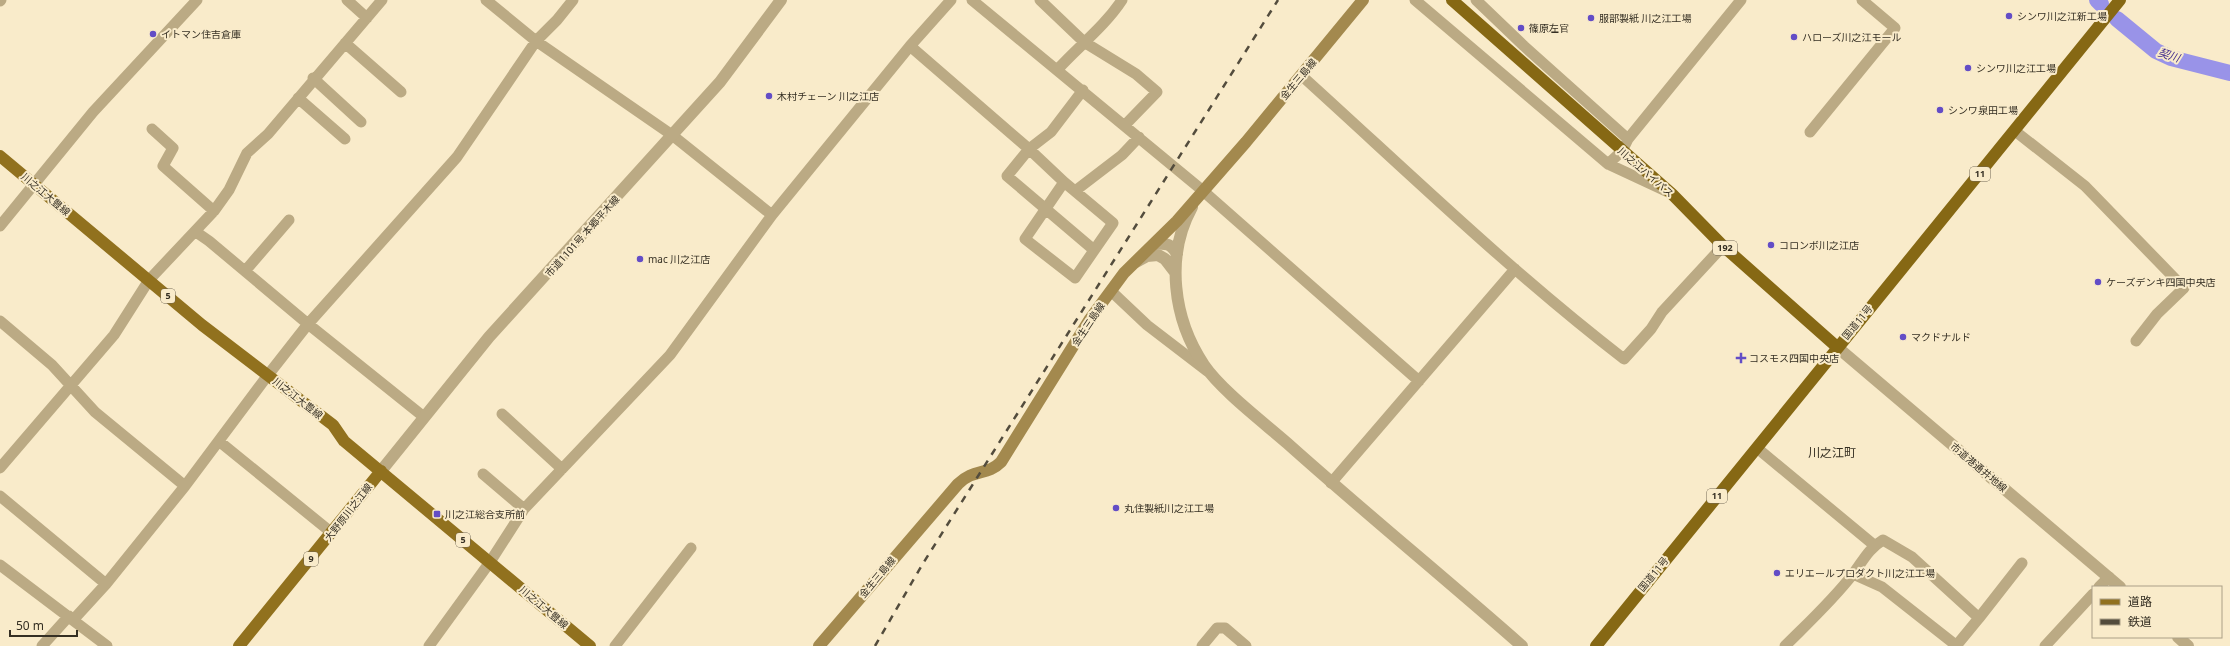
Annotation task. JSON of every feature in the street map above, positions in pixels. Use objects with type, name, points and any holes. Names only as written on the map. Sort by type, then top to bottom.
[{"type":"highway","name":"川之江バイパス","points":[[1452,0],[1672,194],[1723,246],[1838,347]]},
{"type":"highway","name":"国道11号","points":[[1596,646],[2120,0]]},
{"type":"main road","name":"金生三島線","points":[[819,646],[958,484],[966,476],[989,470],[1001,462],[1090,319],[1111,291],[1136,262],[1156,244],[1246,142],[1302,76],[1363,0]]},
{"type":"main road","name":"川之江大豊線","points":[[0,156],[202,325],[333,425],[344,441],[590,646]]},
{"type":"main road","name":"大野原川之江線","points":[[239,646],[381,471]]},
{"type":"street","points":[[0,226],[35,185],[93,112],[197,0]]},
{"type":"street","points":[[347,0],[367,18]]},
{"type":"street","points":[[0,468],[114,335],[149,280],[196,232],[214,210],[229,190],[247,153],[268,134],[313,78],[382,0]]},
{"type":"street","points":[[486,0],[536,41],[672,135],[772,215]]},
{"type":"street","points":[[42,646],[106,584],[220,442],[268,375],[308,324],[457,157],[536,41],[557,20],[573,0]]},
{"type":"street","name":"市道1101号 本郷平木線","points":[[381,471],[489,337],[720,82],[781,0]]},
{"type":"street","points":[[429,646],[490,562],[524,509],[670,355],[772,215],[910,46],[951,0]]},
{"type":"street","points":[[972,0],[1125,125],[1200,193],[1419,381]]},
{"type":"street","points":[[1040,0],[1084,42],[1136,74],[1157,92],[1125,125]]},
{"type":"street","points":[[1058,69],[1084,42],[1096,33],[1122,0]]},
{"type":"street","points":[[1415,0],[1608,164],[1672,194]]},
{"type":"street","points":[[1476,0],[1524,46],[1628,139]]},
{"type":"street","points":[[1608,164],[1622,151],[1628,139],[1741,0]]},
{"type":"street","points":[[1810,132],[1895,28],[1862,0]]},
{"type":"street","points":[[345,43],[401,92]]},
{"type":"street","points":[[910,46],[1029,149],[1064,182],[1113,223],[1075,278],[1025,239],[1064,182]]},
{"type":"street","points":[[1302,76],[1514,269],[1579,324],[1624,359],[1651,330],[1662,312],[1723,246]]},
{"type":"street","points":[[313,78],[361,122]]},
{"type":"street","points":[[1083,90],[1051,132],[1029,149],[1007,176],[1094,250]]},
{"type":"street","points":[[298,98],[345,139]]},
{"type":"street","points":[[152,129],[173,148],[163,166],[214,210]]},
{"type":"street","points":[[2015,131],[2085,186],[2184,288],[2157,314],[2136,341]]},
{"type":"street","points":[[1075,191],[1122,155],[1139,137]]},
{"type":"street","points":[[1200,193],[1186,218],[1177,254],[1175,272],[1180,307],[1189,336],[1205,366],[1216,378]]},
{"type":"street","points":[[245,271],[289,220]]},
{"type":"street","points":[[196,232],[209,241],[308,324],[424,417]]},
{"type":"street","points":[[1156,244],[1166,243],[1172,246],[1177,254]]},
{"type":"street","points":[[1136,262],[1147,256],[1158,255],[1165,259],[1175,272]]},
{"type":"street","points":[[1331,483],[1514,269]]},
{"type":"street","points":[[1111,291],[1147,325],[1216,378],[1331,483],[1522,646]]},
{"type":"street","points":[[0,321],[52,365],[95,412],[185,486]]},
{"type":"street","name":"市道港通井地線","points":[[1838,347],[2119,586]]},
{"type":"street","points":[[502,414],[562,469]]},
{"type":"street","points":[[220,442],[332,533]]},
{"type":"street","points":[[1757,448],[1874,545]]},
{"type":"street","points":[[483,474],[524,509]]},
{"type":"street","points":[[0,496],[106,584]]},
{"type":"street","points":[[1785,646],[1853,574],[1864,556],[1874,545],[1883,540],[1901,549],[1979,618]]},
{"type":"street","points":[[615,646],[691,548]]},
{"type":"street","points":[[1853,574],[1882,587],[1956,646],[2022,563]]},
{"type":"street","points":[[0,565],[107,646]]},
{"type":"street","points":[[2101,586],[2109,577]]},
{"type":"street","points":[[2045,646],[2092,595]]},
{"type":"street","points":[[1202,646],[1217,628],[1226,628],[1246,646]]},
{"type":"street","points":[[2179,638],[2188,646]]},
{"type":"waterway","name":"契川","points":[[2097,0],[2101,4]]},
{"type":"waterway","name":"契川","points":[[2117,19],[2156,51],[2171,58],[2230,73]]},
{"type":"railway","points":[[875,646],[922,565],[1278,0]]},
{"type":"place","name":"シンワ川之江新工場","points":[[2009,16]]},
{"type":"place","name":"服部製紙 川之江工場","points":[[1591,18]]},
{"type":"place","name":"篠原左官","points":[[1521,28]]},
{"type":"place","name":"イトマン住吉倉庫","points":[[153,34]]},
{"type":"place","name":"ハローズ川之江モール","points":[[1794,37]]},
{"type":"place","name":"シンワ川之江工場","points":[[1968,68]]},
{"type":"place","name":"木村チェーン 川之江店","points":[[769,96]]},
{"type":"place","name":"シンワ泉田工場","points":[[1940,110]]},
{"type":"place","name":"コロンボ川之江店","points":[[1771,245]]},
{"type":"place","name":"mac 川之江店","points":[[640,259]]},
{"type":"place","name":"ケーズデンキ四国中央店","points":[[2098,282]]},
{"type":"place","name":"マクドナルド","points":[[1903,337]]},
{"type":"place","name":"コスモス四国中央店","points":[[1741,358]]},
{"type":"place","name":"丸住製紙川之江工場","points":[[1116,508]]},
{"type":"place","name":"川之江総合支所前","points":[[437,514]]},
{"type":"place","name":"エリエールプロダクト川之江工場","points":[[1777,573]]},
{"type":"district","name":"川之江町","points":[[1832,453]]}]
